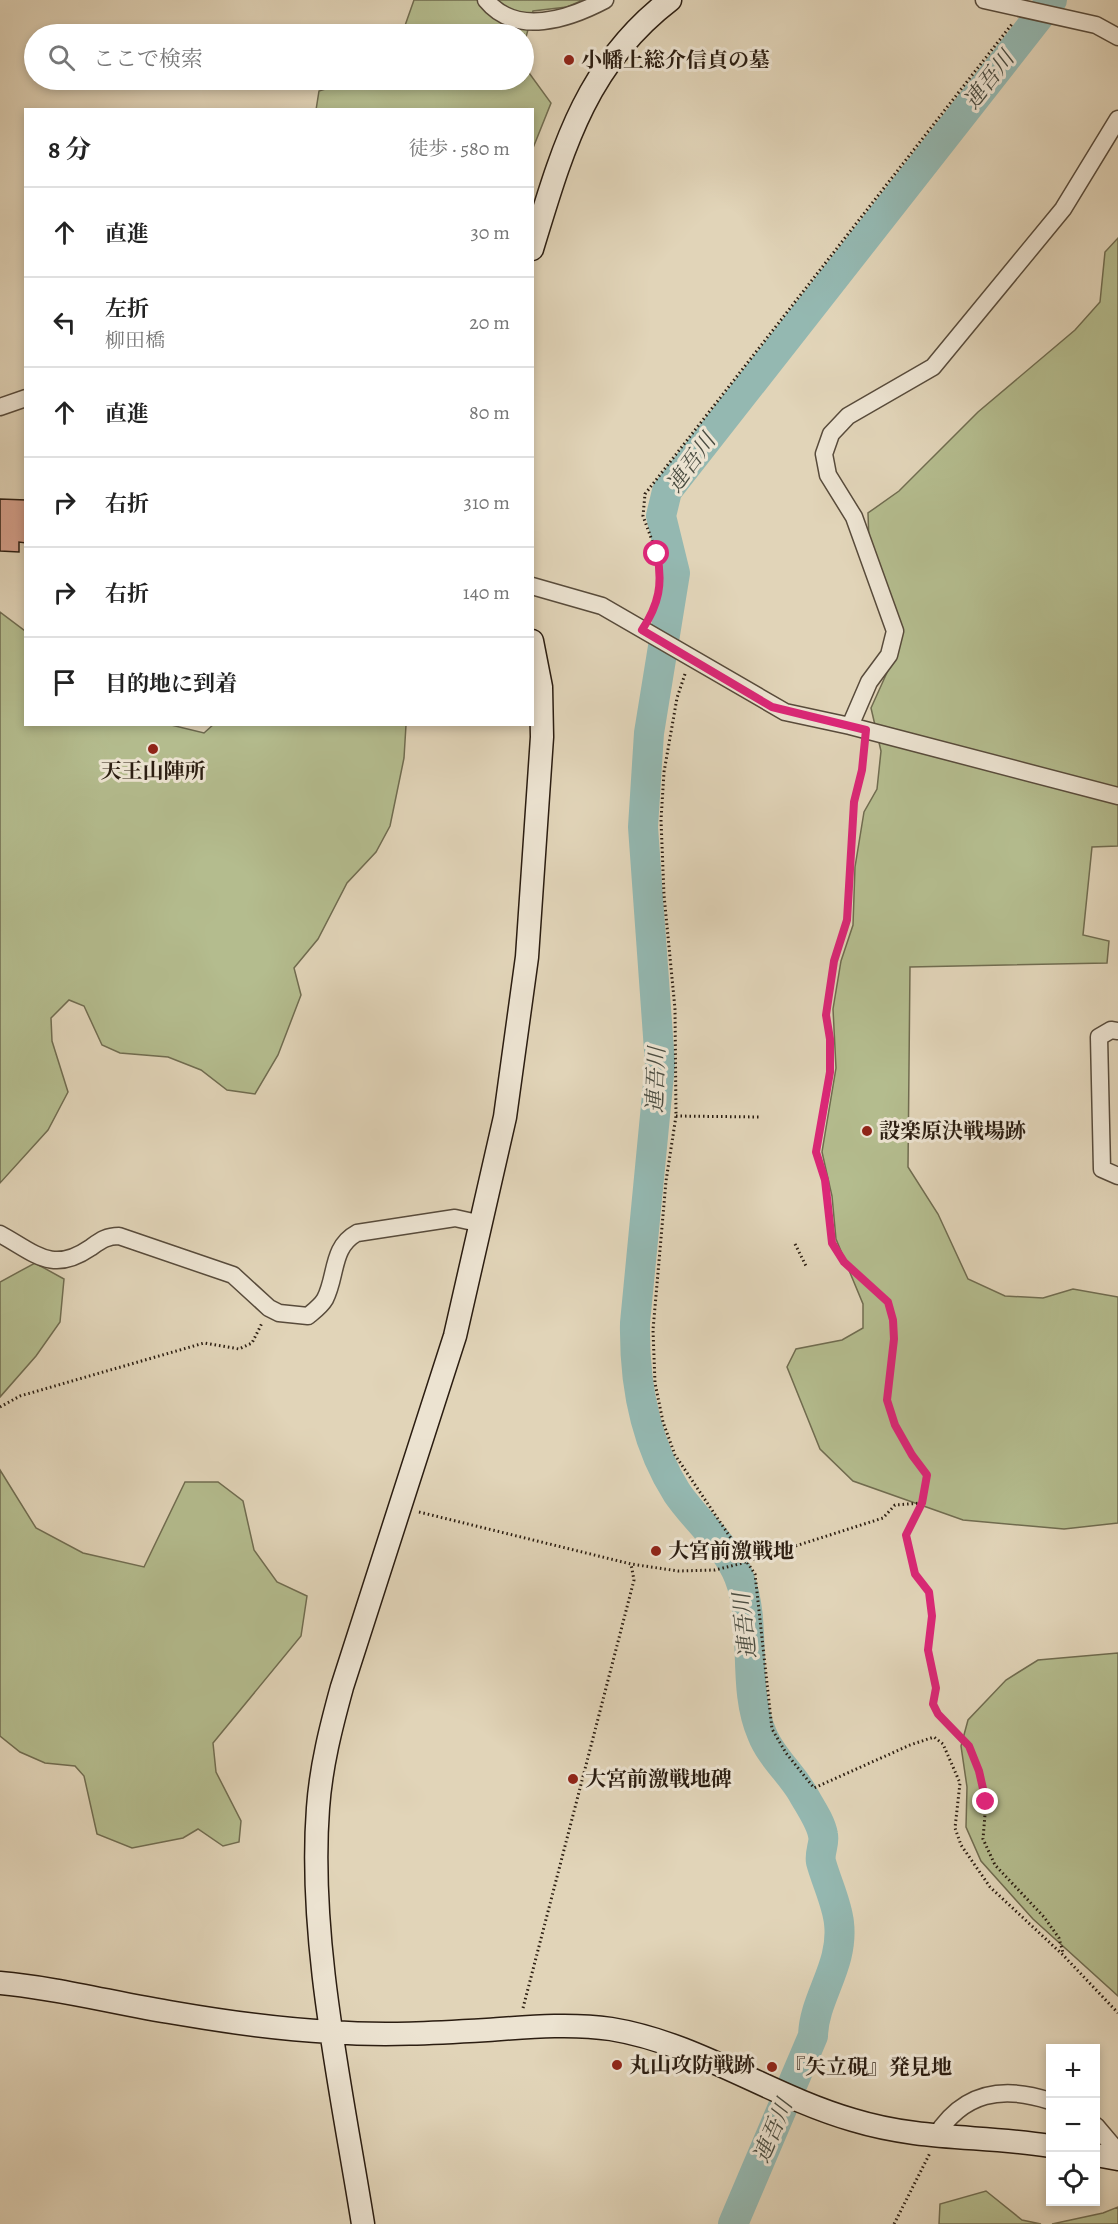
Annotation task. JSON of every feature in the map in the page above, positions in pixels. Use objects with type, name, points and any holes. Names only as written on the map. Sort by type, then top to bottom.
[{"type":"street","points":[[486,0],[502,15],[524,21],[549,21],[605,0]]},
{"type":"street","points":[[534,243],[574,123],[594,84],[617,49],[651,15],[670,0]]},
{"type":"street","points":[[984,0],[1096,25],[1118,37]]},
{"type":"street","points":[[858,728],[869,682],[889,655],[895,631],[854,517],[828,475],[824,454],[831,434],[848,416],[933,367],[1062,209],[1118,119]]},
{"type":"street","points":[[0,407],[24,399]]},
{"type":"street","points":[[534,586],[602,606],[772,707],[1118,796]]},
{"type":"street","points":[[363,2224],[333,2032],[318,1909],[318,1808],[327,1743],[455,1336],[505,1117],[527,957],[542,737],[541,687],[534,651]]},
{"type":"street","points":[[1118,1031],[1111,1030],[1099,1037],[1102,1169],[1118,1176]]},
{"type":"street","points":[[0,1234],[43,1258],[60,1262],[73,1260],[108,1236],[119,1236],[234,1275],[269,1308],[279,1313],[308,1316],[325,1299],[340,1248],[348,1238],[357,1233],[455,1218],[482,1224]]},
{"type":"street","points":[[0,1983],[185,2015],[333,2032],[429,2033],[522,2028],[609,2029],[651,2038],[851,2120],[935,2137],[1016,2141],[1046,2145]]},
{"type":"street","points":[[935,2137],[958,2109],[983,2095],[1014,2093],[1046,2100]]},
{"type":"street","points":[[1100,2132],[1118,2152]]},
{"type":"street","points":[[1100,2156],[1118,2159]]},
{"type":"path","points":[[644,631],[662,578],[657,554],[643,516],[645,494],[1028,9]]},
{"type":"path","points":[[689,657],[677,698],[664,772],[661,820],[664,895],[675,1009],[676,1116],[666,1181],[653,1330],[655,1383],[663,1422],[675,1455],[754,1574],[760,1606],[763,1665],[772,1729],[786,1753],[814,1788],[934,1737],[943,1744],[960,1783],[955,1828],[961,1845],[990,1887],[1063,1955],[1118,2013]]},
{"type":"path","points":[[858,728],[862,770],[854,802],[847,920],[834,961],[826,1015],[830,1039],[830,1072],[816,1152],[825,1180],[832,1243],[844,1262],[888,1302],[893,1320],[894,1339],[887,1400],[895,1425],[912,1455],[927,1475],[922,1503],[906,1535],[915,1574],[929,1592],[932,1616],[928,1650],[936,1688],[933,1704],[938,1714],[969,1746],[979,1771],[986,1802],[983,1839],[995,1865],[1059,1938],[1063,1955]]},
{"type":"path","points":[[676,1116],[759,1117]]},
{"type":"path","points":[[795,1244],[806,1266]]},
{"type":"path","points":[[0,1407],[21,1396],[204,1343],[239,1349],[252,1343],[269,1308]]},
{"type":"path","points":[[400,1507],[631,1564],[678,1571],[715,1570],[747,1562],[883,1518],[895,1505],[922,1503]]},
{"type":"path","points":[[522,2028],[521,2014],[634,1580],[631,1564]]},
{"type":"path","points":[[894,2224],[924,2168],[935,2137]]},
{"type":"green space","points":[[414,0],[583,0],[567,7],[533,11],[530,24],[406,24]]},
{"type":"green space","points":[[534,80],[551,103],[534,146],[534,108],[316,108],[319,91],[534,90]]},
{"type":"green space","points":[[1118,238],[1118,846],[1092,847],[1083,935],[1109,941],[1107,963],[910,967],[908,1167],[938,1214],[968,1279],[1005,1296],[1043,1298],[1073,1289],[1118,1297],[1118,1523],[1064,1529],[963,1520],[853,1481],[820,1449],[787,1367],[796,1349],[842,1340],[863,1328],[863,1304],[836,1239],[832,1196],[822,1152],[836,1068],[833,1009],[841,961],[853,925],[855,867],[864,812],[877,789],[881,751],[871,708],[894,657],[869,543],[868,513],[899,491],[978,412],[1075,330],[1100,302],[1105,252]]},
{"type":"green space","points":[[0,612],[24,630],[24,726],[175,726],[204,733],[212,726],[406,726],[404,758],[390,826],[376,852],[347,883],[318,939],[294,968],[301,995],[278,1055],[255,1094],[227,1090],[201,1070],[168,1057],[120,1053],[102,1045],[84,1006],[69,1000],[51,1018],[52,1041],[68,1092],[48,1130],[0,1183]]},
{"type":"green space","points":[[35,1263],[64,1279],[60,1322],[36,1356],[0,1397],[0,1282]]},
{"type":"green space","points":[[0,1470],[36,1528],[83,1553],[144,1567],[185,1482],[218,1482],[243,1501],[254,1550],[277,1582],[307,1596],[301,1636],[213,1743],[216,1772],[241,1821],[239,1842],[223,1846],[198,1829],[183,1838],[132,1848],[97,1834],[84,1776],[75,1766],[45,1763],[20,1752],[0,1736]]},
{"type":"green space","points":[[1118,1653],[1118,1996],[1033,1919],[981,1861],[966,1827],[967,1787],[961,1746],[968,1720],[1006,1680],[1038,1660]]},
{"type":"green space","points":[[986,2191],[1022,2220],[1041,2224],[939,2224],[940,2204]]},
{"type":"green space","points":[[1118,2207],[1118,2224],[1052,2224],[1103,2213]]},
{"type":"building","points":[[0,499],[24,500],[24,543],[19,542],[19,552],[0,551]]},
{"type":"waterway","name":"連吾川","points":[[733,2224],[813,2036],[818,2008],[837,1953],[839,1923],[821,1862],[822,1830],[798,1786],[766,1742],[756,1715],[752,1696],[748,1615],[739,1577],[726,1554],[677,1493],[656,1453],[643,1411],[636,1368],[635,1323],[660,1064],[643,827],[649,733],[675,573],[661,516],[667,491],[1052,0]]},
{"type":"place","name":"小幡上総介信貞の墓","points":[[569,60]]},
{"type":"place","name":"天王山陣所","points":[[153,749]]},
{"type":"place","name":"設楽原決戦場跡","points":[[867,1131]]},
{"type":"place","name":"大宮前激戦地","points":[[656,1551]]},
{"type":"place","name":"大宮前激戦地碑","points":[[573,1779]]},
{"type":"place","name":"丸山攻防戦跡","points":[[617,2065]]},
{"type":"place","name":"『矢立硯』発見地","points":[[772,2067]]},
{"type":"route","points":[[657,554],[662,578],[649,619],[642,630],[772,707],[866,730],[862,770],[854,802],[847,920],[834,961],[826,1015],[830,1039],[830,1072],[816,1152],[825,1180],[832,1243],[844,1262],[872,1285],[888,1302],[893,1320],[894,1339],[887,1400],[895,1425],[912,1455],[927,1475],[922,1503],[906,1535],[915,1574],[929,1592],[932,1616],[928,1650],[936,1688],[933,1704],[938,1714],[969,1746],[979,1771],[986,1802]]}]
